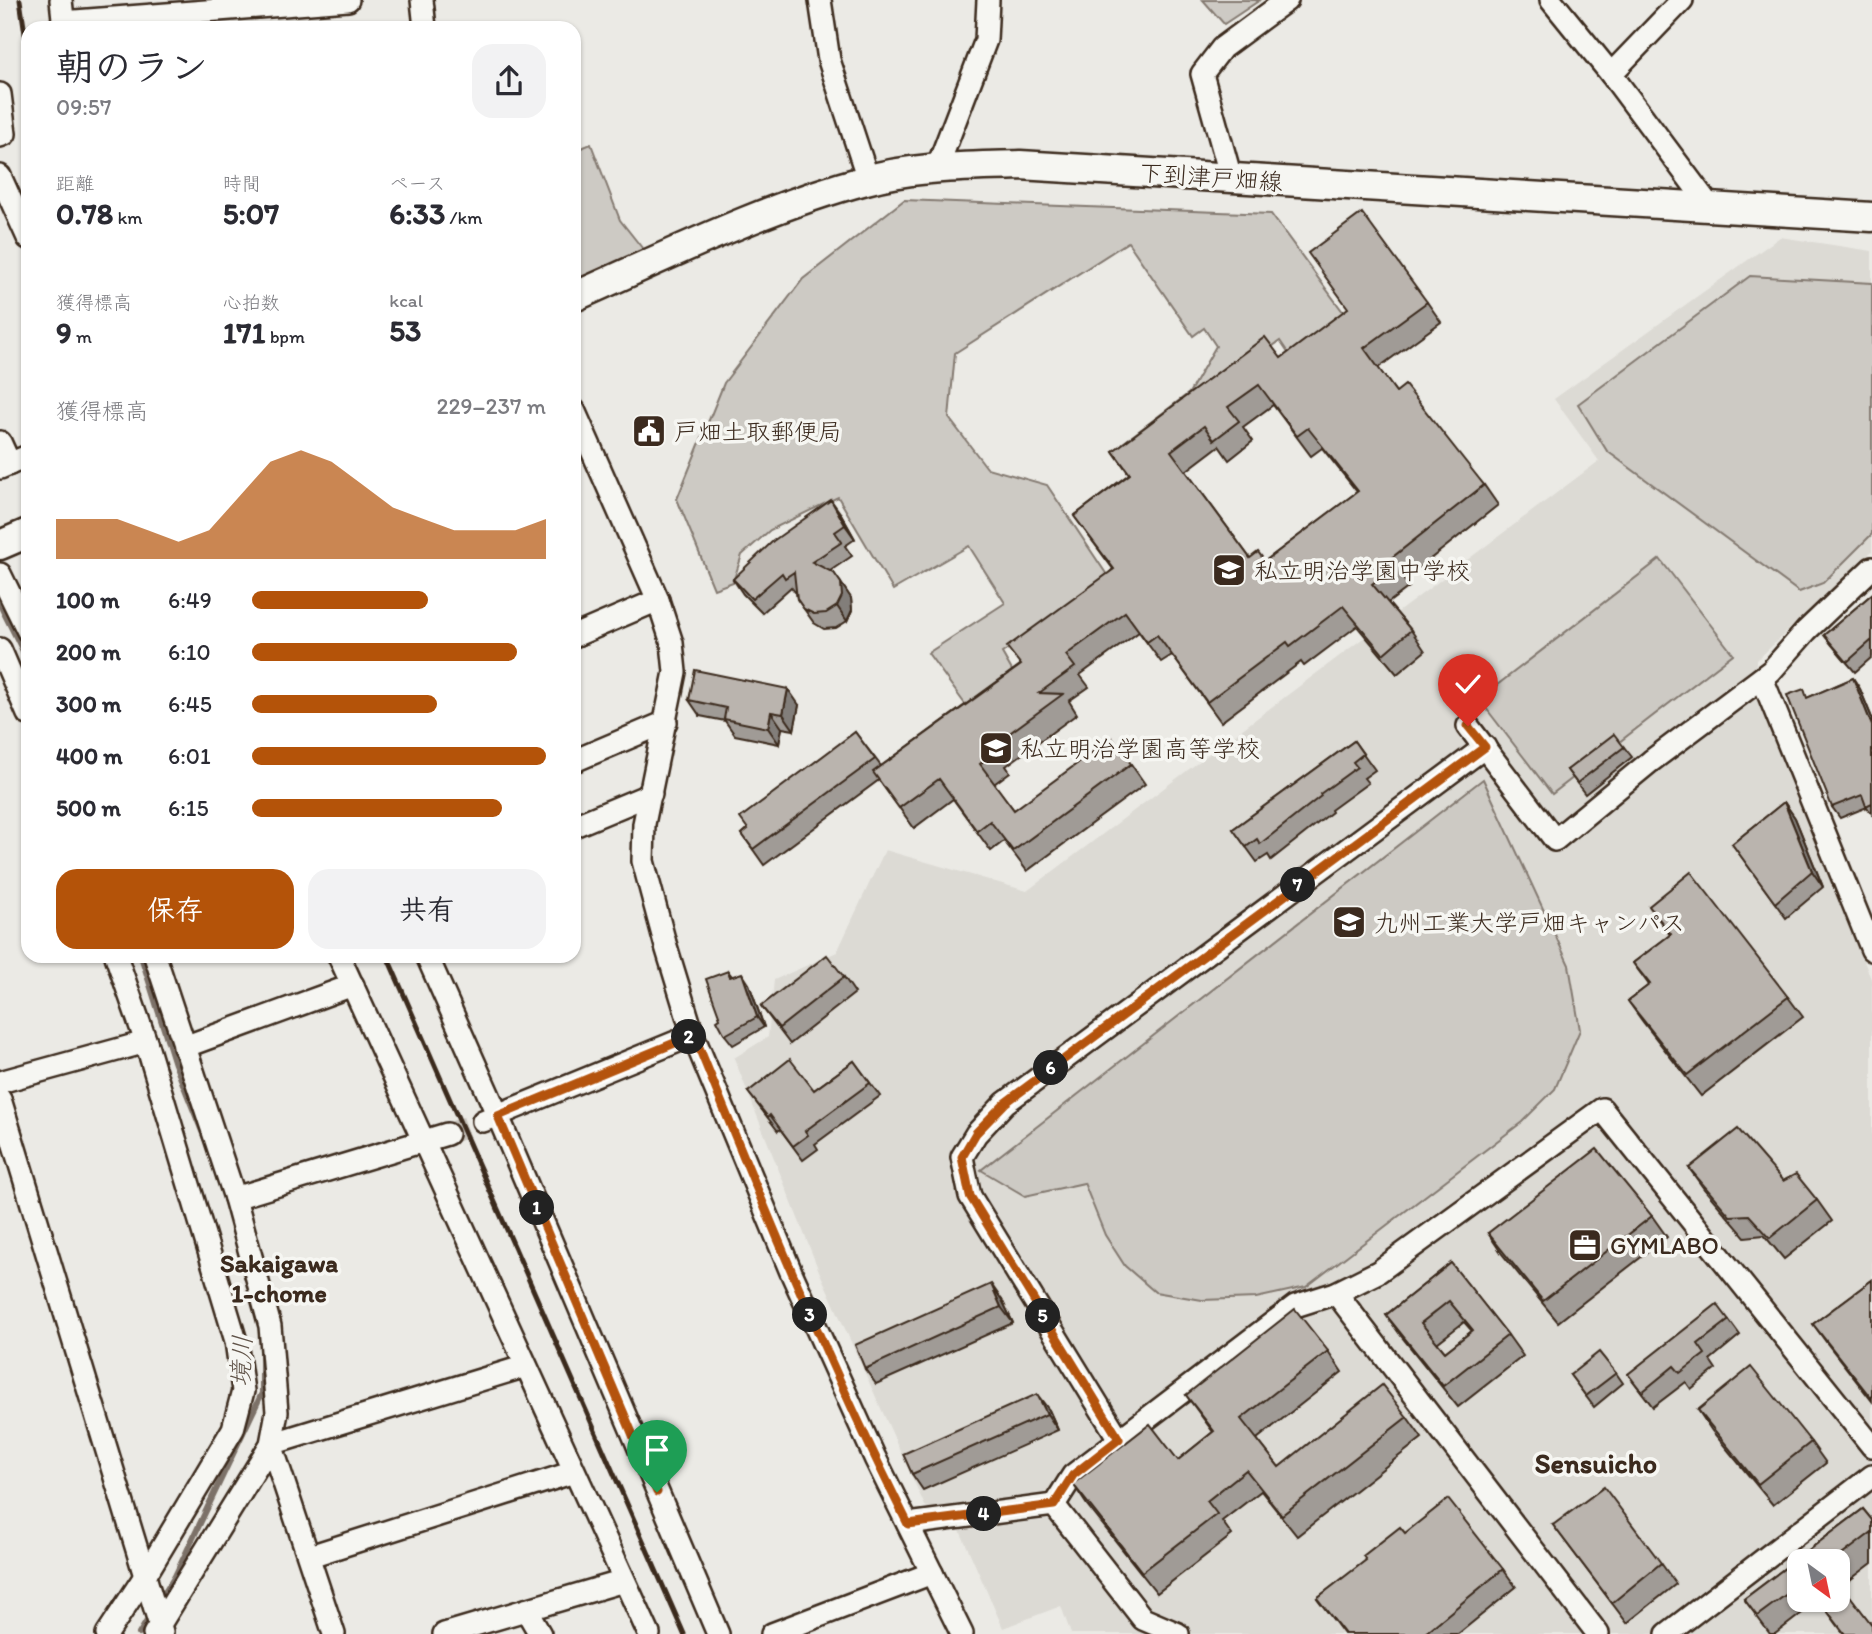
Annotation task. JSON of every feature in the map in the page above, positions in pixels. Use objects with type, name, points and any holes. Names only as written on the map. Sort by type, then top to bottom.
[{"type":"main road","name":"下到津戸畑線","points":[[581,294],[795,202],[868,179],[937,168],[1020,165],[1872,217]]},
{"type":"main road","points":[[0,545],[21,536]]},
{"type":"street","points":[[61,0],[63,21]]},
{"type":"street","points":[[109,21],[348,0]]},
{"type":"street","points":[[422,0],[424,21]]},
{"type":"street","points":[[820,0],[828,60],[868,179]]},
{"type":"street","points":[[937,168],[986,40],[988,0]]},
{"type":"street","points":[[1231,178],[1202,74],[1222,48],[1287,0]]},
{"type":"street","points":[[1550,0],[1611,74],[1711,208]]},
{"type":"street","points":[[1611,74],[1682,0]]},
{"type":"street","points":[[0,94],[5,134],[0,136]]},
{"type":"street","points":[[0,176],[21,222]]},
{"type":"street","points":[[581,426],[658,600],[671,643],[675,672],[644,824],[643,861],[694,1035],[791,1272],[875,1458],[962,1634]]},
{"type":"street","points":[[0,442],[13,462]]},
{"type":"street","points":[[1468,726],[1555,840],[1651,761],[1771,671],[1807,631],[1872,568]]},
{"type":"street","points":[[0,574],[21,617]]},
{"type":"street","points":[[581,633],[658,600]]},
{"type":"street","points":[[0,649],[21,698]]},
{"type":"street","points":[[1762,678],[1872,950]]},
{"type":"street","points":[[581,758],[666,722]]},
{"type":"street","points":[[1119,1439],[970,1196],[962,1157],[976,1133],[1005,1103],[1485,747]]},
{"type":"street","points":[[581,823],[651,794]]},
{"type":"street","points":[[107,1634],[147,1582],[233,1429],[243,1391],[236,1341],[146,1042],[118,963]]},
{"type":"street","points":[[157,963],[235,1198],[270,1326],[277,1412],[271,1444],[159,1631]]},
{"type":"street","points":[[343,963],[649,1634]]},
{"type":"street","points":[[430,963],[490,1118],[718,1634]]},
{"type":"street","points":[[184,1047],[353,985]]},
{"type":"street","points":[[490,1118],[694,1035]]},
{"type":"street","points":[[0,1082],[146,1042]]},
{"type":"street","points":[[0,1099],[147,1582],[159,1631]]},
{"type":"street","points":[[1054,1505],[1073,1475],[1295,1306],[1336,1293],[1378,1272],[1602,1109],[1872,1446]]},
{"type":"street","points":[[235,1198],[447,1134]]},
{"type":"street","points":[[1336,1293],[1598,1634]]},
{"type":"street","points":[[271,1444],[526,1366]]},
{"type":"street","points":[[271,1444],[334,1634]]},
{"type":"street","points":[[310,1556],[573,1472]]},
{"type":"street","points":[[1667,1634],[1691,1627],[1872,1476]]},
{"type":"street","points":[[908,1524],[1054,1505]]},
{"type":"street","points":[[1054,1505],[1143,1619],[1178,1634]]},
{"type":"street","points":[[772,1634],[932,1573]]},
{"type":"street","points":[[444,1634],[624,1581]]},
{"type":"street","points":[[526,1610],[540,1634]]},
{"type":"shaded area","points":[[1203,0],[1260,0],[1224,24]]},
{"type":"shaded area","points":[[591,144],[620,220],[650,258],[581,289],[581,148]]},
{"type":"shaded area","points":[[904,200],[1271,214],[1349,320],[1293,360],[1280,341],[1127,449],[1123,443],[1189,393],[1216,346],[1204,328],[1193,336],[1128,242],[955,353],[949,418],[987,468],[1047,485],[1111,581],[1002,653],[1018,681],[970,711],[928,653],[1005,603],[969,546],[893,590],[838,497],[770,530],[742,555],[733,582],[714,589],[677,499],[724,383],[803,279]]},
{"type":"shaded area","name":"九州工業大学戸畑キャンパス","points":[[1780,237],[1872,251],[1872,551],[1756,661],[1756,696],[1872,981],[1872,1634],[1071,1634],[1061,1606],[1003,1628],[958,1526],[925,1506],[819,1271],[734,1058],[768,1037],[774,980],[837,952],[885,850],[1027,891],[1599,461],[1554,399]]},
{"type":"shaded area","points":[[1750,276],[1872,283],[1872,534],[1823,583],[1799,592],[1607,451],[1578,404]]},
{"type":"shaded area","points":[[1660,559],[1733,654],[1552,794],[1479,699]]},
{"type":"shaded area","points":[[1483,779],[1569,965],[1580,1030],[1555,1089],[1522,1122],[1306,1287],[1256,1298],[1202,1300],[1155,1292],[1125,1266],[1105,1235],[1084,1183],[1025,1196],[981,1170]]},
{"type":"building","points":[[1362,213],[1427,302],[1364,348],[1396,392],[1405,385],[1484,485],[1389,560],[1395,567],[1372,584],[1411,630],[1383,654],[1343,606],[1290,646],[1287,642],[1207,702],[1157,635],[1147,642],[1125,612],[1066,655],[1075,667],[1039,693],[1063,694],[992,746],[996,751],[980,764],[1014,810],[1112,738],[1131,764],[1013,851],[990,821],[977,831],[939,779],[899,808],[873,772],[1021,665],[1007,647],[1114,569],[1074,516],[1130,474],[1113,451],[1265,337],[1281,358],[1348,308],[1308,253]],"holes":[[[1259,385],[1297,436],[1308,428],[1358,491],[1265,561],[1258,552],[1250,558],[1171,451],[1204,426],[1214,440],[1239,421],[1228,407]]]},
{"type":"building","points":[[831,500],[845,525],[835,532],[842,542],[812,562],[834,573],[841,583],[842,596],[837,606],[826,613],[814,614],[804,609],[797,599],[794,572],[785,578],[782,573],[752,599],[733,579],[773,541]]},
{"type":"building","points":[[1872,594],[1872,640],[1847,662],[1824,635]]},
{"type":"building","points":[[695,670],[788,689],[783,714],[771,712],[768,728],[724,719],[726,708],[689,700]]},
{"type":"building","points":[[1853,678],[1872,726],[1872,803],[1866,806],[1862,795],[1832,807],[1787,695],[1804,689],[1807,698]]},
{"type":"building","points":[[855,732],[875,759],[753,849],[742,834],[748,829],[740,818]]},
{"type":"building","points":[[1614,734],[1624,747],[1577,783],[1567,770]]},
{"type":"building","points":[[1354,741],[1363,754],[1353,762],[1357,767],[1260,844],[1257,839],[1246,847],[1233,829]]},
{"type":"building","points":[[1784,802],[1812,871],[1775,903],[1732,844]]},
{"type":"building","points":[[1691,872],[1788,997],[1687,1075],[1628,1001],[1650,984],[1633,963],[1671,934],[1649,906]]},
{"type":"building","points":[[827,955],[844,977],[779,1028],[761,1006]]},
{"type":"building","points":[[728,971],[730,977],[742,973],[757,1017],[725,1035],[717,1020],[720,1018],[706,979]]},
{"type":"building","points":[[790,1059],[814,1090],[854,1061],[870,1083],[805,1131],[808,1135],[793,1146],[770,1115],[768,1117],[748,1092]]},
{"type":"building","points":[[1738,1129],[1783,1181],[1796,1174],[1817,1200],[1770,1238],[1749,1215],[1730,1216],[1689,1168]]},
{"type":"building","name":"GYMLABO","points":[[1597,1149],[1652,1216],[1543,1301],[1488,1233]]},
{"type":"building","points":[[1451,1263],[1508,1335],[1443,1386],[1386,1315]],"holes":[[[1449,1301],[1473,1330],[1445,1352],[1421,1323]]]},
{"type":"building","points":[[1872,1280],[1872,1399],[1813,1324]]},
{"type":"building","points":[[991,1284],[1001,1307],[865,1369],[855,1345]]},
{"type":"building","points":[[1717,1304],[1729,1320],[1698,1344],[1705,1354],[1680,1373],[1674,1366],[1642,1392],[1628,1374]]},
{"type":"building","points":[[1295,1309],[1328,1351],[1241,1419],[1279,1467],[1382,1385],[1407,1417],[1282,1515],[1246,1470],[1207,1501],[1217,1514],[1142,1572],[1073,1484],[1150,1424],[1178,1460],[1214,1431],[1186,1395]]},
{"type":"building","points":[[1599,1352],[1616,1373],[1586,1396],[1570,1375]]},
{"type":"building","points":[[1751,1367],[1811,1442],[1758,1484],[1698,1410]]},
{"type":"building","points":[[1037,1394],[1047,1414],[912,1474],[903,1454]]},
{"type":"building","points":[[1604,1487],[1661,1563],[1612,1603],[1553,1525]]},
{"type":"building","points":[[1448,1499],[1503,1569],[1424,1634],[1345,1634],[1317,1598],[1366,1560],[1363,1556],[1400,1527],[1405,1533]]},
{"type":"building","points":[[1863,1509],[1872,1520],[1872,1532],[1850,1549],[1810,1549]]},
{"type":"building","points":[[1787,1566],[1787,1594],[1757,1616],[1744,1599]]},
{"type":"building","points":[[1850,1596],[1872,1625],[1872,1634],[1845,1634],[1828,1612],[1850,1612]]},
{"type":"waterway","name":"境川","points":[[0,605],[21,647]]},
{"type":"waterway","name":"境川","points":[[143,963],[175,1064],[205,1139]]},
{"type":"waterway","name":"境川","points":[[159,1602],[175,1576],[262,1393],[262,1354]]},
{"type":"waterway","name":"境川","points":[[139,1634],[151,1614]]},
{"type":"tunnel","points":[[447,1134],[483,1121]]},
{"type":"railway","points":[[20,0],[23,21]]},
{"type":"railway","points":[[390,963],[684,1634]]},
{"type":"place","name":"戸畑土取郵便局","points":[[649,431]]},
{"type":"place","name":"私立明治学園中学校","points":[[1229,570]]},
{"type":"place","name":"私立明治学園高等学校","points":[[996,748]]},
{"type":"place","name":"九州工業大学戸畑キャンパス","points":[[1349,922]]},
{"type":"place","name":"GYMLABO","points":[[1585,1245]]},
{"type":"district","name":"Sakaigawa 1-chome","points":[[279,1278]]},
{"type":"district","name":"Sensuicho","points":[[1596,1463]]},
{"type":"route","points":[[657,1492],[498,1116],[694,1035],[791,1272],[875,1458],[908,1524],[1054,1505],[1073,1475],[1119,1439],[970,1196],[962,1157],[976,1133],[1005,1103],[1485,747],[1468,726]]}]
